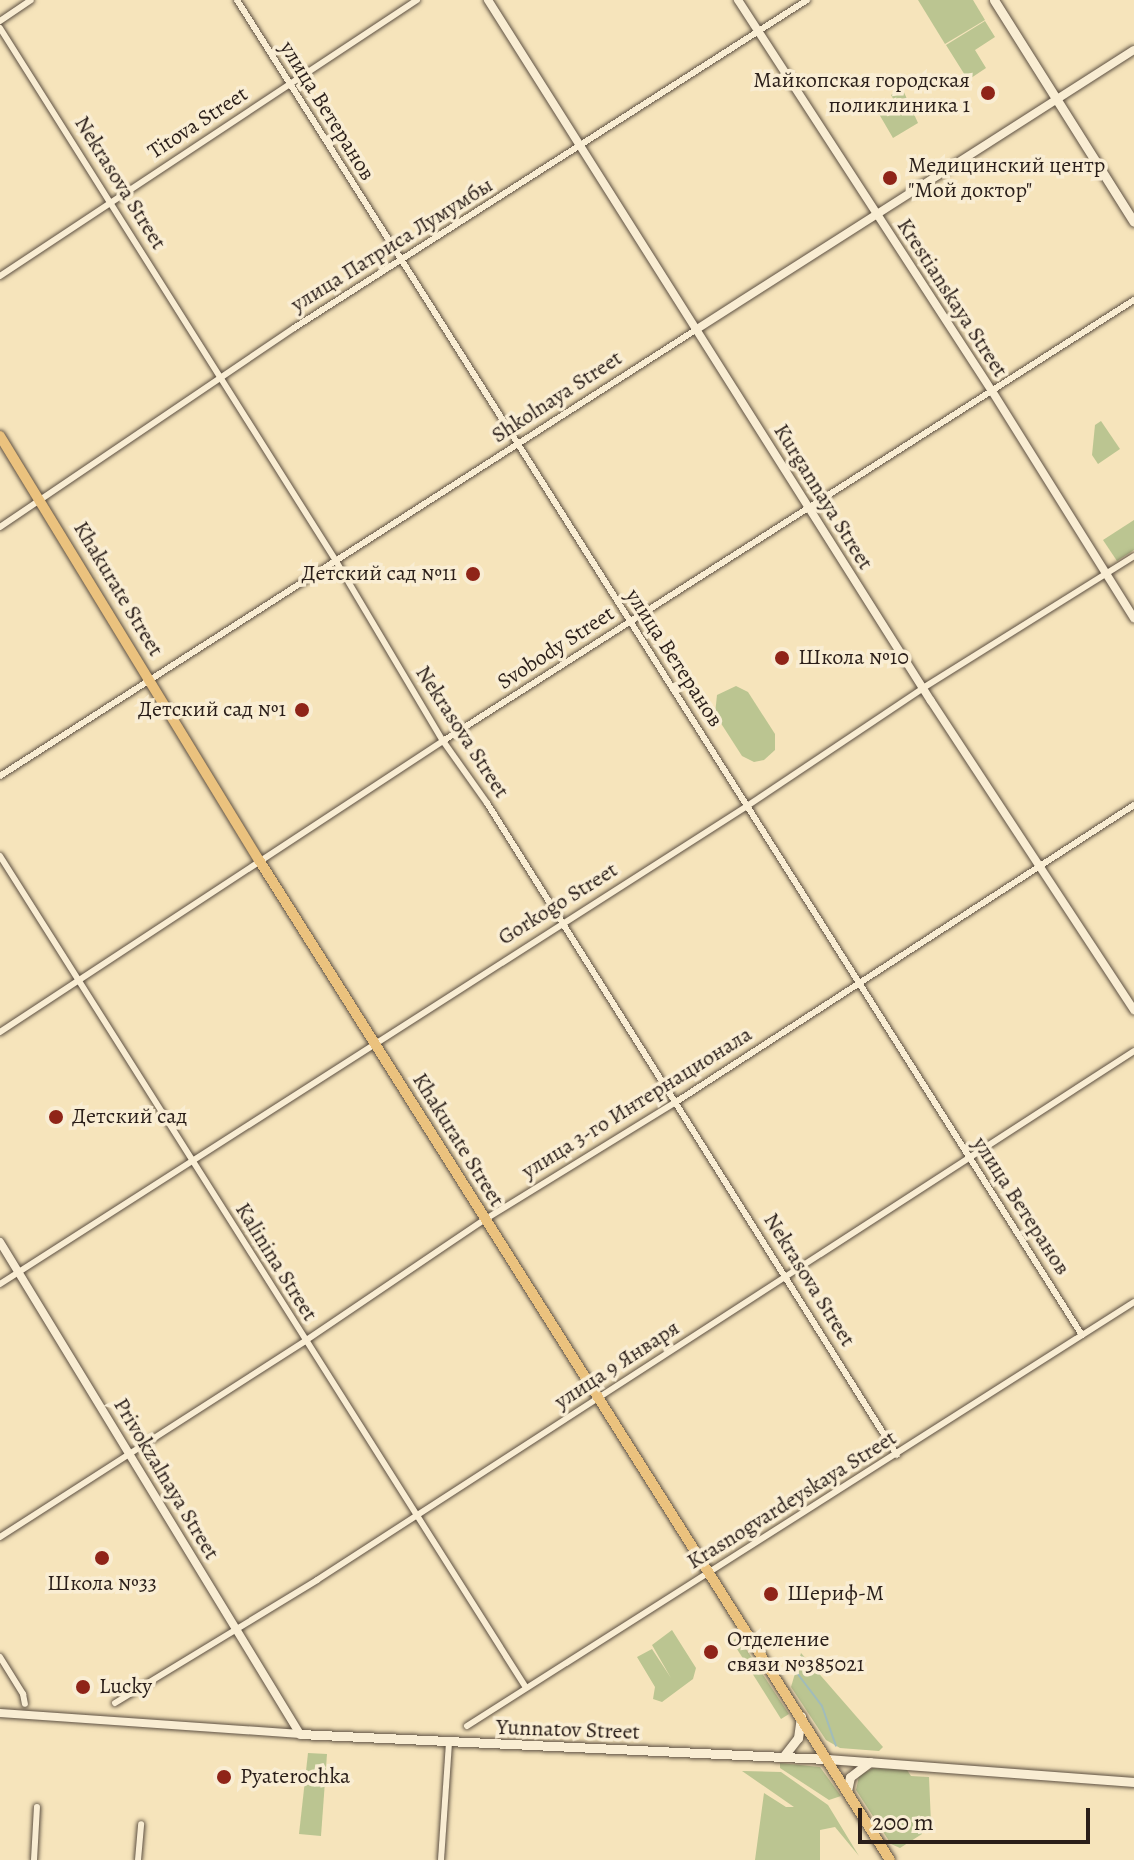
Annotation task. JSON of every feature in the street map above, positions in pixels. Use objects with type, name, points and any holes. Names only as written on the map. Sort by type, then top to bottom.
[{"type":"main road","points":[[994,0],[1134,222]]},
{"type":"main road","name":"Khakurate Street","points":[[0,436],[259,860],[890,1860]]},
{"type":"main road","points":[[783,1757],[798,1738],[801,1716]]},
{"type":"main road","name":"Yunnatov Street","points":[[300,1734],[449,1744],[827,1759],[1134,1782]]},
{"type":"main road","points":[[847,1791],[850,1777],[870,1762]]},
{"type":"street","points":[[0,21],[31,0]]},
{"type":"street","name":"улица Ветеранов","points":[[237,0],[1082,1335]]},
{"type":"street","name":"Titova Street","points":[[0,276],[417,0]]},
{"type":"street","name":"Kurgannaya Street","points":[[488,0],[923,688],[1134,1010]]},
{"type":"street","name":"Krestianskaya Street","points":[[738,0],[992,391],[1134,618]]},
{"type":"street","name":"улица Патриса Лумумбы","points":[[0,527],[221,377],[807,0]]},
{"type":"street","name":"Nekrasova Street","points":[[0,28],[336,561],[443,741],[487,803],[897,1455]]},
{"type":"street","name":"Shkolnaya Street","points":[[0,776],[1134,50]]},
{"type":"street","name":"Svobody Street","points":[[0,1032],[443,741],[1134,300]]},
{"type":"street","name":"Gorkogo Street","points":[[0,1284],[192,1163],[373,1042],[747,806],[923,688],[1134,556]]},
{"type":"street","name":"улица 3-го Интернационала","points":[[0,1537],[305,1341],[484,1220],[676,1102],[1134,805]]},
{"type":"street","name":"Kalinina Street","points":[[0,856],[525,1686]]},
{"type":"street","name":"улица 9 Января","points":[[115,1703],[237,1630],[1134,1051]]},
{"type":"street","name":"Privokzalnaya Street","points":[[0,1242],[300,1734]]},
{"type":"street","name":"Krasnogvardeyskaya Street","points":[[467,1726],[525,1686],[897,1455],[1134,1302]]},
{"type":"street","points":[[0,1657],[23,1694],[27,1715]]},
{"type":"street","name":"Yunnatov Street","points":[[0,1713],[300,1734]]},
{"type":"street","points":[[441,1860],[449,1744]]},
{"type":"street","points":[[34,1860],[37,1807]]},
{"type":"street","points":[[138,1860],[141,1824]]},
{"type":"green space","points":[[918,0],[973,0],[985,20],[945,44]]},
{"type":"green space","points":[[985,21],[995,37],[975,50],[986,68],[968,80],[946,45]]},
{"type":"green space","points":[[902,88],[918,123],[893,138],[879,114],[896,104],[891,95]]},
{"type":"green space","points":[[1101,421],[1120,449],[1098,464],[1092,455],[1095,425]]},
{"type":"green space","points":[[1134,520],[1134,550],[1117,561],[1103,540]]},
{"type":"green space","points":[[736,686],[748,692],[775,734],[775,750],[764,760],[754,762],[742,756],[715,714],[717,695]]},
{"type":"green space","points":[[672,1630],[696,1668],[693,1679],[662,1702],[653,1699],[655,1687],[637,1657],[652,1649],[671,1678],[652,1645]]},
{"type":"green space","points":[[738,1637],[789,1714],[781,1719],[732,1641]]},
{"type":"green space","points":[[801,1653],[883,1747],[879,1751],[840,1748],[826,1740],[791,1687]]},
{"type":"green space","points":[[308,1753],[327,1754],[321,1836],[299,1834]]},
{"type":"green space","points":[[780,1763],[820,1767],[841,1796],[829,1800],[780,1768]]},
{"type":"green space","points":[[873,1768],[907,1770],[911,1776],[929,1777],[931,1823],[921,1823],[922,1834],[900,1848],[891,1844],[856,1790],[859,1776]]},
{"type":"green space","points":[[742,1771],[781,1772],[828,1805],[859,1856],[835,1827],[820,1830],[820,1860],[755,1860],[764,1793],[786,1807],[794,1807]]},
{"type":"waterway","points":[[797,1673],[822,1706],[836,1746]]},
{"type":"place","name":"Майкопская городская поликлиника 1","points":[[988,93]]},
{"type":"place","name":"Медицинский центр \"Мой доктор\"","points":[[890,178]]},
{"type":"place","name":"Детский сад №11","points":[[473,574]]},
{"type":"place","name":"Школа №10","points":[[782,658]]},
{"type":"place","name":"Детский сад №1","points":[[302,710]]},
{"type":"place","name":"Детский сад","points":[[56,1117]]},
{"type":"place","name":"Школа №33","points":[[102,1558]]},
{"type":"place","name":"Шериф-М","points":[[771,1594]]},
{"type":"place","name":"Отделение связи №385021","points":[[711,1652]]},
{"type":"place","name":"Lucky","points":[[83,1687]]},
{"type":"place","name":"Pyaterochka","points":[[224,1777]]}]
